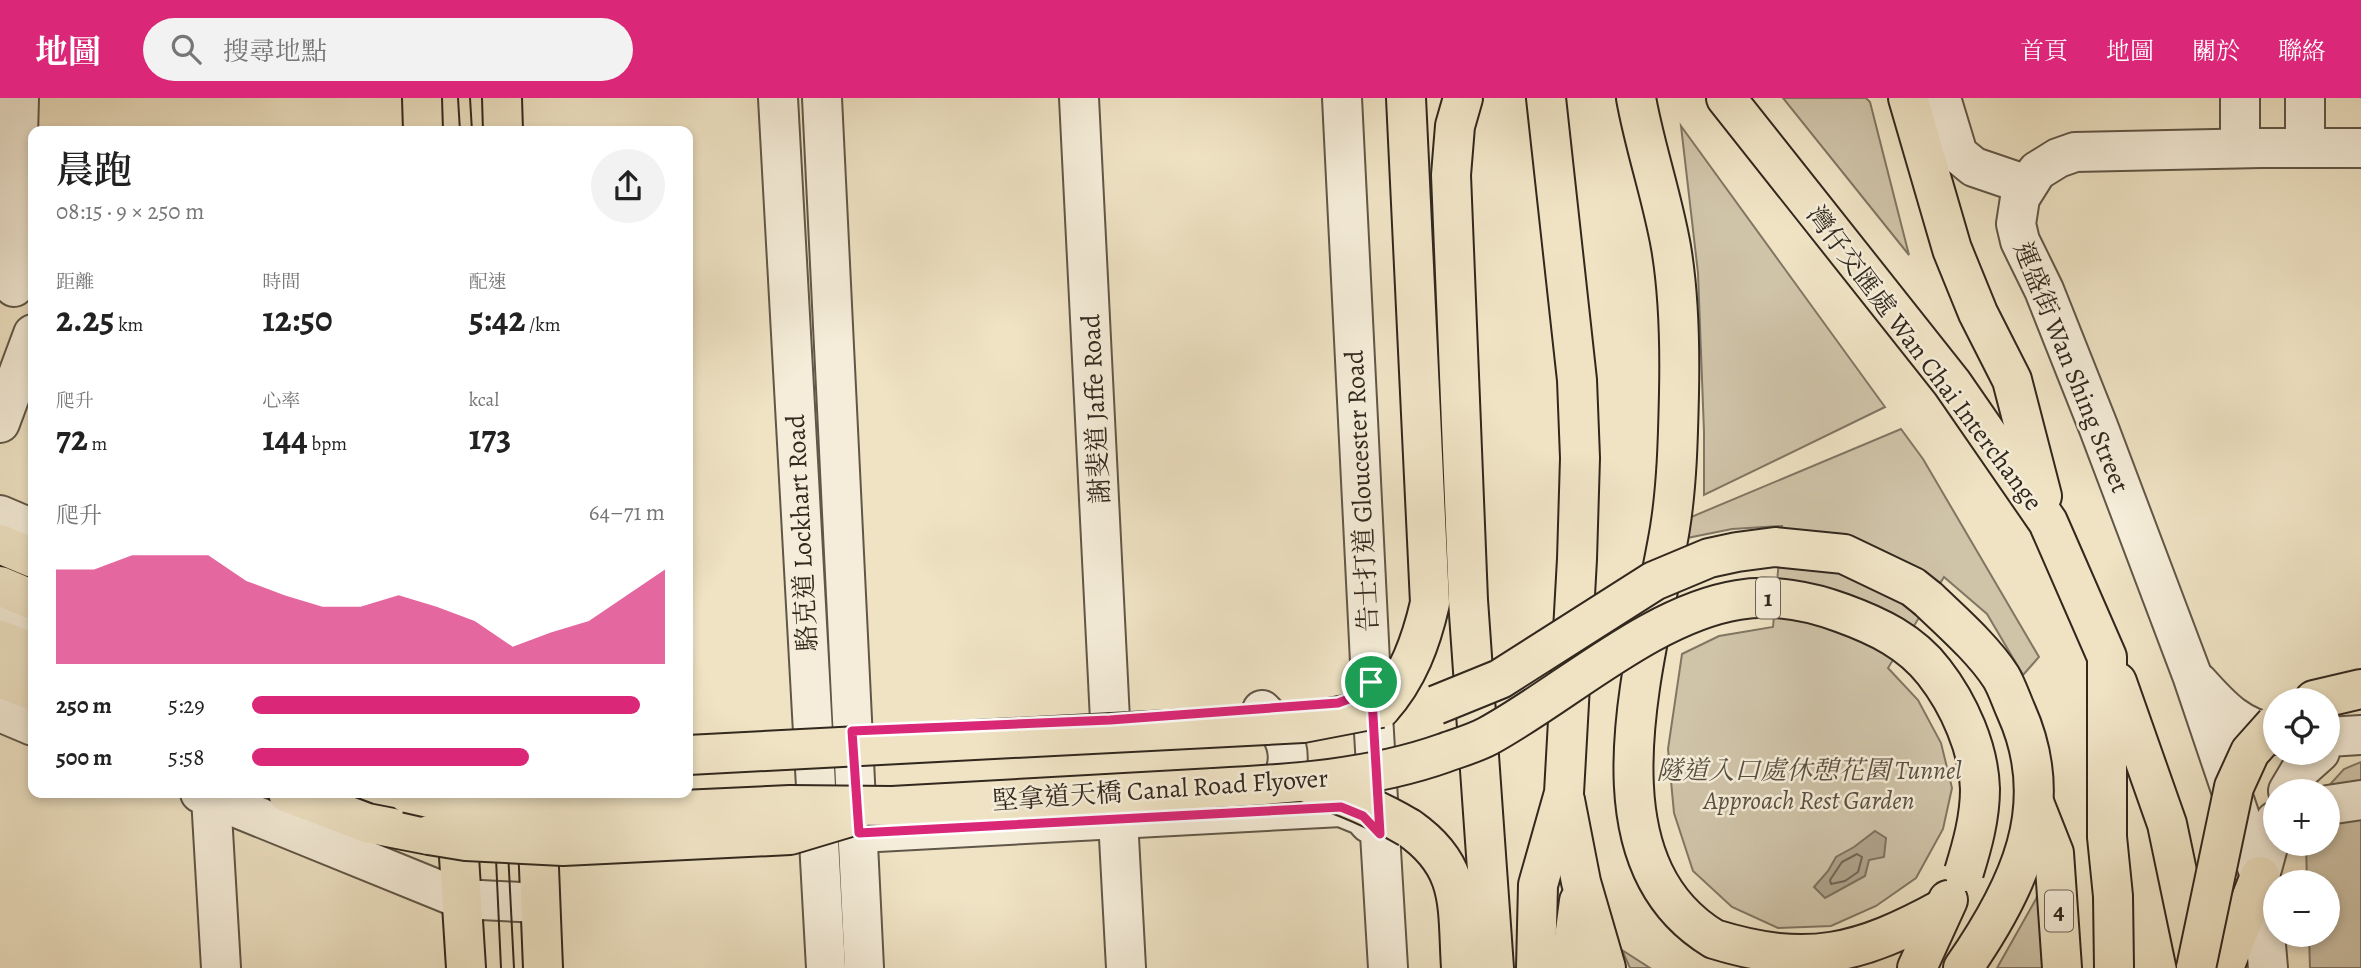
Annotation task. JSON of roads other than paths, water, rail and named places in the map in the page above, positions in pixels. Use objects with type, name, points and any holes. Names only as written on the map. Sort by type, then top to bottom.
[{"type":"main road","points":[[422,98],[424,126]]},
{"type":"main road","points":[[502,98],[503,126]]},
{"type":"main road","points":[[1376,695],[1394,694],[1421,640],[1430,603],[1406,98]]},
{"type":"main road","points":[[1463,98],[1455,126],[1451,175],[1468,600],[1494,968]]},
{"type":"main road","points":[[1536,968],[1538,885],[1564,793],[1580,458],[1577,380],[1546,98]]},
{"type":"main road","points":[[1636,98],[1671,248],[1677,306],[1679,392],[1670,526],[1642,682],[1633,759],[1636,812],[1647,855],[1669,898],[1692,923],[1736,951],[1773,965],[1804,967],[1846,959],[1944,908]]},
{"type":"main road","name":"灣仔交匯處 Wan Chai Interchange","points":[[1726,98],[1951,383],[2048,522],[2107,657],[2108,837],[2113,896],[2114,968]]},
{"type":"main road","points":[[1921,102],[1952,248],[1978,313],[2012,380],[2048,522]]},
{"type":"main road","points":[[0,544],[28,556]]},
{"type":"main road","name":"1","points":[[693,755],[1303,723],[1376,695],[1436,705],[1500,680],[1635,592],[1709,558],[1775,547],[1844,554],[1913,587],[1963,632],[2001,677],[2026,732],[2034,772],[2035,806],[2032,830],[2010,891],[1989,931],[1963,968]]},
{"type":"main road","points":[[0,586],[28,598]]},
{"type":"main road","name":"堅拿道天橋 Canal Road Flyover","points":[[429,798],[550,816],[790,805],[892,806],[1305,783],[1409,764],[1486,737],[1643,638],[1685,616],[1716,605],[1763,598],[1809,604],[1859,619],[1900,640],[1930,666],[1957,709],[1970,740],[1980,789],[1976,832],[1964,872],[1944,908]]},
{"type":"main road","points":[[0,640],[28,651]]},
{"type":"main road","points":[[2107,657],[2140,743],[2166,824],[2197,968]]},
{"type":"main road","points":[[0,678],[28,689]]},
{"type":"main road","points":[[2340,694],[2361,689]]},
{"type":"main road","points":[[2197,968],[2234,788],[2250,752],[2263,737]]},
{"type":"main road","points":[[1305,783],[1387,815],[1424,838],[1437,850],[1452,879],[1457,899],[1461,968]]},
{"type":"main road","points":[[1564,793],[1581,882],[1606,968]]},
{"type":"main road","points":[[301,798],[367,823],[388,828],[466,841],[563,846],[790,835],[892,806]]},
{"type":"main road","points":[[455,798],[466,968]]},
{"type":"main road","points":[[536,798],[543,968]]},
{"type":"main road","name":"4","points":[[2035,806],[2054,853],[2062,968]]},
{"type":"main road","points":[[2236,960],[2260,876]]},
{"type":"main road","points":[[1570,968],[1581,882]]},
{"type":"main road","name":"1","points":[[1917,968],[1944,908]]},
{"type":"street","points":[[16,287],[19,98]]},
{"type":"street","name":"駱克道 Lockhart Road","points":[[778,98],[826,968]]},
{"type":"street","name":"駱克道 Lockhart Road","points":[[822,98],[864,968]]},
{"type":"street","name":"謝斐道 Jaffe Road","points":[[1079,98],[1110,720]]},
{"type":"street","name":"告士打道 Gloucester Road","points":[[1342,98],[1376,695],[1380,834],[1388,968]]},
{"type":"street","points":[[2240,98],[2240,148]]},
{"type":"street","points":[[2305,98],[2305,148]]},
{"type":"street","points":[[1921,102],[1958,153],[1974,167],[2027,185]]},
{"type":"street","name":"運盛街 Wan Shing Street","points":[[2260,876],[2192,675],[2098,426],[2044,290],[2020,241],[2015,224],[2016,216],[2020,198],[2037,171],[2075,152],[2361,148]]},
{"type":"street","points":[[0,423],[28,347]]},
{"type":"street","points":[[0,515],[28,527]]},
{"type":"street","points":[[0,612],[28,623]]},
{"type":"street","points":[[2192,675],[2224,711],[2244,725],[2263,731]]},
{"type":"street","points":[[852,731],[1110,720],[1262,710],[1338,703],[1357,696],[1376,695]]},
{"type":"street","points":[[1256,811],[1276,792],[1286,774],[1289,757],[1285,739],[1276,723],[1262,710]]},
{"type":"street","points":[[0,712],[28,724]]},
{"type":"street","points":[[693,738],[811,732]]},
{"type":"street","points":[[2295,779],[2306,765]]},
{"type":"street","points":[[206,798],[221,968]]},
{"type":"street","points":[[213,798],[461,899],[540,904]]},
{"type":"street","points":[[397,798],[441,825],[459,850]]},
{"type":"street","points":[[2340,803],[2361,800]]},
{"type":"street","points":[[859,833],[1341,807],[1363,816],[1380,834]]},
{"type":"street","points":[[1118,819],[1126,968]]},
{"type":"street","points":[[538,849],[818,837]]},
{"type":"street","points":[[2265,856],[2260,876],[2268,968]]},
{"type":"water","points":[[1875,831],[1886,838],[1884,857],[1869,860],[1865,876],[1825,898],[1814,887],[1836,857]]},
{"type":"tram line","points":[[458,98],[460,126]]},
{"type":"tram line","points":[[470,98],[472,126]]},
{"type":"tram line","points":[[493,798],[501,968]]},
{"type":"tram line","points":[[505,798],[514,968]]},
{"type":"park label","name":"隧道入口處休憩花園 Tunnel Approach Rest Garden","points":[[1809,785]]}]
